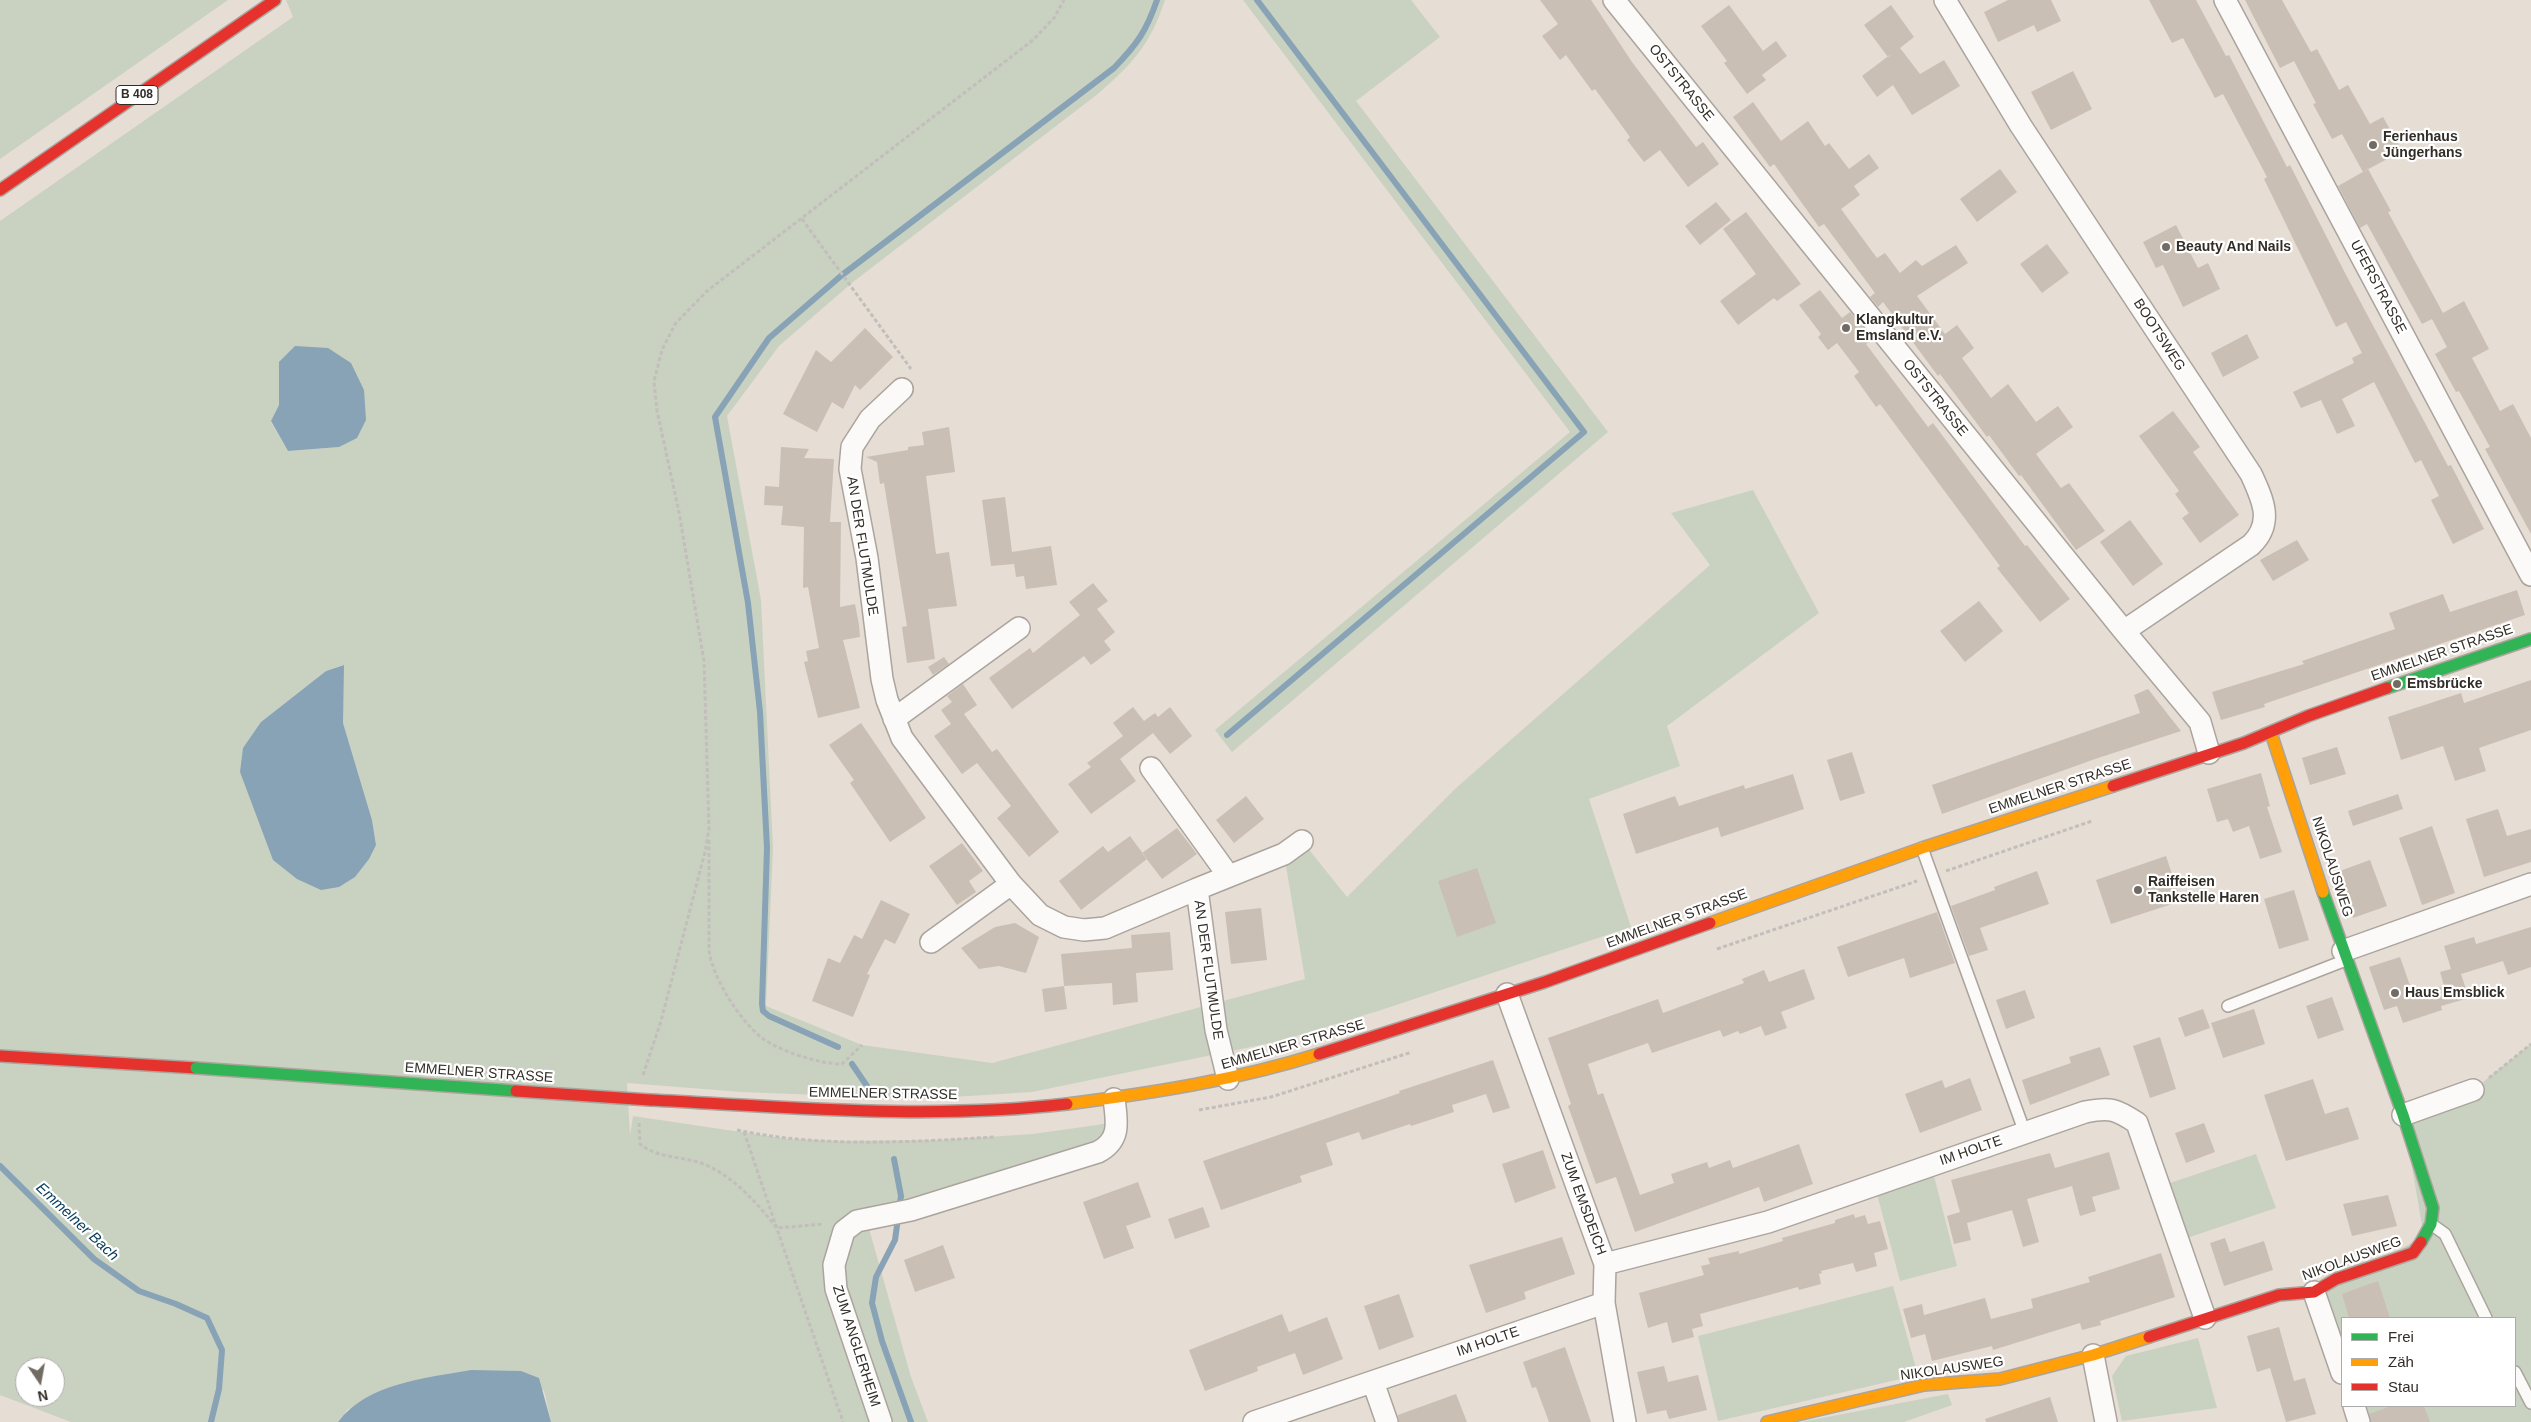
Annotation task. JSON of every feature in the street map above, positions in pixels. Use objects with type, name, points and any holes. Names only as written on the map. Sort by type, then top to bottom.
[{"type":"street","name":"B 408","points":[[0,190],[274,0]]},
{"type":"street","name":"OSTSTRASSE","points":[[1614,0],[2124,631],[2200,722],[2209,753]]},
{"type":"street","name":"BOOTSWEG","points":[[1945,0],[2021,126],[2251,474],[2260,494],[2266,520],[2260,536],[2251,545],[2124,631]]},
{"type":"street","name":"UFERSTRASSE","points":[[2225,0],[2530,569]]},
{"type":"street","name":"AN DER FLUTMULDE","points":[[902,389],[870,419],[852,447],[850,468],[868,558],[882,679],[894,719],[912,754],[1011,884],[1040,915],[1064,927],[1084,930],[1105,928],[1228,874],[1284,854],[1302,841]]},
{"type":"street","points":[[894,719],[1019,628]]},
{"type":"street","name":"EMMELNER STRASSE","points":[[0,1056],[650,1100],[918,1113],[1022,1109],[1114,1099],[1228,1079],[1353,1044],[1507,994],[1922,848],[2270,733],[2308,716],[2531,639]]},
{"type":"street","name":"NIKOLAUSWEG","points":[[1767,1422],[1924,1385],[2000,1379],[2093,1355],[2279,1295],[2314,1292],[2336,1279],[2413,1253],[2431,1224],[2433,1208],[2403,1115],[2344,956],[2270,733]]},
{"type":"street","points":[[1151,768],[1228,874]]},
{"type":"street","points":[[931,942],[1011,884]]},
{"type":"street","points":[[2344,956],[2531,884]]},
{"type":"street","name":"AN DER FLUTMULDE","points":[[1197,889],[1214,1022],[1228,1079]]},
{"type":"street","name":"ZUM EMSDEICH","points":[[1507,994],[1605,1264],[1604,1303],[1625,1422]]},
{"type":"street","points":[[2403,1115],[2472,1090]]},
{"type":"street","points":[[844,1231],[858,1221],[900,1212],[1086,1157],[1108,1146],[1114,1138],[1118,1122],[1114,1099]]},
{"type":"street","name":"IM HOLTE","points":[[1605,1264],[1768,1222],[2085,1112],[2105,1108],[2119,1110],[2137,1123],[2205,1318]]},
{"type":"street","name":"ZUM ANGLERHEIM","points":[[844,1231],[838,1244],[834,1265],[836,1289],[881,1422]]},
{"type":"street","points":[[2314,1292],[2341,1370]]},
{"type":"street","name":"IM HOLTE","points":[[1254,1422],[1604,1303]]},
{"type":"street","points":[[2093,1355],[2106,1422]]},
{"type":"street","points":[[1373,1382],[1387,1422]]},
{"type":"street","points":[[2354,1407],[2358,1422]]},
{"type":"lane","points":[[1922,848],[2025,1133]]},
{"type":"lane","points":[[2228,1006],[2344,956]]},
{"type":"lane","points":[[2431,1224],[2445,1234],[2486,1317]]},
{"type":"lane","points":[[2516,1374],[2531,1403]]},
{"type":"path","points":[[862,1045],[842,1064],[828,1064],[794,1053],[762,1039],[749,1026],[717,978],[710,963],[708,950],[709,829],[704,661],[679,512],[657,411],[654,381],[662,350],[676,324],[707,291],[1033,40],[1054,18],[1064,0]]},
{"type":"path","points":[[802,219],[845,281],[913,371],[902,389]]},
{"type":"path","points":[[1708,952],[2101,817]]},
{"type":"path","points":[[642,1078],[663,1012],[706,852],[709,829]]},
{"type":"path","points":[[2472,1090],[2531,1044]]},
{"type":"path","points":[[640,1113],[640,1144],[648,1150],[698,1162],[729,1179],[758,1203],[777,1228]]},
{"type":"path","points":[[744,1132],[843,1422]]},
{"type":"path","points":[[777,1228],[828,1224],[844,1231]]},
{"type":"green space","points":[[0,0],[228,0],[0,159]]},
{"type":"green space","points":[[286,0],[1165,0],[1153,29],[1140,52],[1111,82],[853,282],[779,346],[727,416],[761,600],[773,848],[766,1006],[862,1045],[992,1063],[1305,979],[1284,854],[1302,841],[1347,897],[1456,788],[1710,565],[1671,513],[1753,490],[1819,613],[1667,726],[1680,766],[1589,799],[1631,927],[1378,1011],[1280,1041],[1032,1092],[921,1099],[742,1092],[627,1083],[630,1135],[633,1116],[788,1139],[846,1141],[940,1140],[1033,1134],[1118,1122],[1114,1139],[864,1211],[911,1377],[928,1422],[551,1422],[544,1390],[348,1409],[338,1422],[71,1422],[32,1407],[65,1407],[65,1357],[15,1357],[15,1401],[0,1395],[0,221],[293,17]],"holes":[[[279,362],[339,447],[288,451],[271,422],[279,405]],[[343,665],[343,723],[372,820],[376,845],[261,722],[326,671]]]},
{"type":"green space","points":[[1243,0],[1411,0],[1440,37],[1356,101],[1608,432],[1232,752],[1215,730],[1570,432]]},
{"type":"green space","points":[[2531,1044],[2531,1422],[2359,1422],[2354,1407],[2516,1407],[2516,1317],[2341,1317],[2341,1370],[2314,1292],[2424,1237],[2403,1115],[2473,1090]]},
{"type":"green space","points":[[2256,1154],[2276,1208],[2187,1238],[2167,1184]]},
{"type":"green space","points":[[1934,1176],[1957,1266],[1900,1281],[1877,1194]]},
{"type":"green space","points":[[1893,1286],[1918,1375],[1718,1421],[1698,1336]]},
{"type":"green space","points":[[2198,1338],[2217,1408],[2122,1421],[2112,1376],[2126,1356]]},
{"type":"green space","points":[[1948,1394],[1952,1405],[1904,1422],[1801,1422]]},
{"type":"water","points":[[295,346],[328,348],[351,363],[364,390],[366,420],[357,438],[339,447],[288,451],[271,421],[279,405],[279,362]]},
{"type":"water","points":[[344,665],[343,723],[372,820],[376,845],[369,859],[355,877],[339,887],[321,890],[297,879],[273,860],[240,772],[243,748],[261,722],[326,671]]},
{"type":"water","points":[[471,1370],[521,1371],[539,1378],[551,1422],[338,1422],[350,1409],[381,1391],[399,1384]]},
{"type":"building","points":[[1540,0],[1591,0],[1632,62],[1696,147],[1703,142],[1719,164],[1688,187],[1660,150],[1644,162],[1627,140],[1630,137],[1595,89],[1592,91],[1566,55],[1560,60],[1542,36],[1558,24]]},
{"type":"building","points":[[2008,0],[2051,0],[2061,21],[2037,32],[2034,25],[1998,42],[1984,12]]},
{"type":"building","points":[[2149,0],[2196,0],[2226,56],[2229,55],[2287,167],[2290,165],[2345,273],[2448,466],[2451,465],[2484,529],[2453,544],[2431,500],[2439,496],[2421,460],[2415,463],[2374,382],[2342,399],[2355,426],[2337,434],[2321,400],[2301,408],[2293,392],[2354,363],[2352,358],[2362,353],[2346,322],[2336,327],[2264,179],[2267,177],[2223,94],[2215,98],[2183,38],[2172,43]]},
{"type":"building","points":[[2245,0],[2282,0],[2311,52],[2317,49],[2339,90],[2348,85],[2370,124],[2383,117],[2402,151],[2363,172],[2342,134],[2332,139],[2313,104],[2316,103],[2294,61],[2280,68]]},
{"type":"building","points":[[1729,5],[1763,51],[1776,41],[1787,56],[1762,75],[1766,80],[1747,94],[1724,63],[1727,61],[1701,26]]},
{"type":"building","points":[[1891,5],[1914,37],[1900,48],[1920,74],[1944,60],[1960,86],[1912,115],[1893,85],[1877,97],[1862,76],[1888,57],[1864,25]]},
{"type":"building","points":[[2073,71],[2092,109],[2051,130],[2031,92]]},
{"type":"building","points":[[1753,102],[1781,141],[1808,121],[1825,146],[1829,143],[1849,169],[1869,154],[1879,168],[1854,186],[1860,195],[1841,209],[1877,258],[1885,253],[1900,273],[1916,260],[1922,266],[1956,245],[1968,263],[1917,296],[1945,334],[1957,325],[1974,348],[1962,358],[1991,398],[2008,384],[2036,422],[2058,406],[2073,427],[2036,454],[2061,488],[2069,483],[2105,531],[2076,550],[2021,475],[2019,476],[1989,435],[1987,437],[1940,374],[1938,376],[1883,302],[1878,307],[1870,297],[1875,293],[1824,224],[1819,227],[1774,164],[1770,167],[1733,117]]},
{"type":"building","points":[[2000,169],[2017,192],[1977,222],[1960,199]]},
{"type":"building","points":[[2368,169],[2391,211],[2388,212],[2443,313],[2464,301],[2489,349],[2472,358],[2500,411],[2513,404],[2531,438],[2531,534],[2485,449],[2490,447],[2459,391],[2456,392],[2435,354],[2447,347],[2432,319],[2422,324],[2367,224],[2360,228],[2338,186]]},
{"type":"building","points":[[1716,202],[1731,220],[1700,245],[1685,226]]},
{"type":"building","points":[[1746,212],[1801,284],[1777,301],[1774,298],[1738,325],[1720,301],[1756,274],[1723,229]]},
{"type":"building","points":[[2176,225],[2198,268],[2208,263],[2220,289],[2183,307],[2163,265],[2156,268],[2143,242]]},
{"type":"building","points":[[2047,244],[2069,273],[2042,293],[2020,264]]},
{"type":"building","points":[[1820,290],[1842,318],[1850,312],[1861,325],[1872,340],[1866,344],[1928,427],[1933,423],[2025,546],[2027,545],[2070,599],[2040,622],[1997,568],[2000,566],[1880,404],[1876,407],[1854,376],[1859,372],[1837,343],[1828,350],[1818,337],[1821,334],[1799,305]]},
{"type":"building","points":[[865,328],[893,357],[860,390],[855,385],[843,409],[832,402],[817,432],[783,414],[816,350],[831,362]]},
{"type":"building","points":[[2247,334],[2259,358],[2223,377],[2211,353]]},
{"type":"building","points":[[2173,411],[2200,447],[2193,452],[2239,515],[2200,543],[2182,518],[2189,513],[2175,494],[2179,491],[2139,436]]},
{"type":"building","points":[[949,427],[955,472],[926,476],[936,554],[949,552],[957,606],[928,609],[935,659],[907,663],[902,627],[907,626],[884,483],[880,484],[877,462],[866,457],[908,450],[908,447],[924,445],[922,432]]},
{"type":"building","points":[[781,447],[809,449],[804,458],[834,459],[830,522],[841,522],[840,607],[855,604],[859,625],[860,637],[843,640],[860,708],[818,718],[804,662],[808,661],[806,651],[819,648],[808,587],[803,588],[804,527],[781,525],[783,506],[764,505],[765,486],[779,487]]},
{"type":"building","points":[[1005,497],[1012,552],[1051,546],[1057,585],[1026,589],[1024,576],[1016,577],[1013,556],[1014,564],[991,566],[982,500]]},
{"type":"building","points":[[2130,520],[2163,564],[2133,586],[2100,542]]},
{"type":"building","points":[[2297,540],[2309,560],[2273,581],[2260,560]]},
{"type":"building","points":[[1093,583],[1108,601],[1097,609],[1115,632],[1104,641],[1111,650],[1091,665],[1084,656],[1012,709],[989,678],[1030,648],[1033,653],[1080,615],[1069,602]]},
{"type":"building","points":[[2517,590],[2525,615],[2264,704],[2265,707],[2221,720],[2212,692],[2304,664],[2302,661],[2395,629],[2389,613],[2443,594],[2450,612]]},
{"type":"building","points":[[1979,601],[2003,631],[1965,662],[1940,631]]},
{"type":"building","points":[[944,657],[949,664],[933,675],[928,667]]},
{"type":"building","points":[[2531,680],[2531,730],[2479,748],[2486,771],[2455,781],[2443,746],[2401,760],[2388,717],[2461,693],[2464,703]]},
{"type":"building","points":[[963,684],[977,705],[964,714],[992,752],[997,749],[1059,832],[1029,857],[997,818],[1011,806],[977,763],[962,774],[934,736],[951,724],[941,710],[952,702],[947,696]]},
{"type":"building","points":[[2148,689],[2181,731],[2095,759],[1942,814],[1932,785],[2140,713],[2134,695]]},
{"type":"building","points":[[1133,707],[1144,721],[1155,713],[1158,717],[1170,707],[1192,736],[1170,754],[1153,733],[1120,759],[1136,781],[1091,814],[1068,784],[1091,767],[1087,763],[1123,736],[1113,723]]},
{"type":"building","points":[[861,723],[926,818],[890,842],[850,783],[854,780],[829,745]]},
{"type":"building","points":[[2337,747],[2346,774],[2310,785],[2302,758]]},
{"type":"building","points":[[1852,752],[1865,793],[1840,801],[1827,760]]},
{"type":"building","points":[[2261,773],[2270,806],[2267,807],[2282,852],[2260,859],[2249,826],[2233,832],[2228,819],[2217,822],[2207,789]]},
{"type":"building","points":[[1793,774],[1804,809],[1721,837],[1718,827],[1636,854],[1623,814],[1675,796],[1679,806],[1744,785],[1745,789]]},
{"type":"building","points":[[2398,794],[2403,809],[2353,826],[2348,811]]},
{"type":"building","points":[[1246,796],[1264,819],[1234,843],[1216,820]]},
{"type":"building","points":[[2498,809],[2507,836],[2531,829],[2531,862],[2484,877],[2466,819]]},
{"type":"building","points":[[2432,826],[2455,893],[2422,905],[2399,838]]},
{"type":"building","points":[[1177,828],[1197,854],[1162,879],[1142,853]]},
{"type":"building","points":[[1130,836],[1147,859],[1081,910],[1059,881],[1103,846],[1108,852]]},
{"type":"building","points":[[962,843],[983,871],[969,881],[976,892],[957,905],[929,866]]},
{"type":"building","name":"Raiffeisen Tankstelle Haren","points":[[2166,856],[2181,901],[2111,924],[2096,880]]},
{"type":"building","points":[[2370,860],[2387,906],[2353,918],[2337,872]]},
{"type":"building","points":[[1477,868],[1496,923],[1457,937],[1438,881]]},
{"type":"building","points":[[2037,871],[2049,904],[1980,928],[1988,950],[1969,956],[1951,906],[1995,890],[1994,887]]},
{"type":"building","points":[[2294,890],[2309,940],[2279,949],[2264,899]]},
{"type":"building","points":[[881,900],[910,914],[895,944],[885,939],[867,974],[870,975],[853,1017],[812,1001],[828,958],[840,963],[854,935],[862,939]]},
{"type":"building","points":[[1261,908],[1267,960],[1231,964],[1225,912]]},
{"type":"building","points":[[1937,912],[1955,963],[1910,978],[1904,958],[1848,977],[1837,947]]},
{"type":"building","points":[[1015,923],[1039,937],[1026,973],[999,966],[979,969],[961,948],[995,927]]},
{"type":"building","points":[[2531,927],[2531,967],[2508,975],[2503,961],[2461,974],[2469,998],[2441,1006],[2442,1010],[2403,1023],[2397,1006],[2384,1010],[2369,967],[2400,957],[2414,997],[2444,986],[2440,972],[2451,969],[2444,946],[2474,937],[2476,944]]},
{"type":"building","points":[[1170,932],[1173,970],[1136,973],[1138,1002],[1113,1005],[1112,983],[1064,986],[1061,954],[1132,948],[1131,935]]},
{"type":"building","points":[[1804,969],[1815,999],[1781,1012],[1787,1028],[1765,1036],[1761,1026],[1740,1034],[1738,1031],[1723,1037],[1720,1030],[1652,1053],[1648,1043],[1588,1064],[1598,1095],[1603,1093],[1640,1195],[1674,1183],[1671,1174],[1707,1162],[1709,1168],[1730,1160],[1733,1168],[1799,1144],[1813,1184],[1764,1202],[1759,1187],[1635,1232],[1616,1177],[1596,1184],[1568,1106],[1571,1104],[1548,1038],[1658,999],[1663,1013],[1744,983],[1742,979],[1764,970],[1769,982]]},
{"type":"building","points":[[1064,986],[1067,1009],[1045,1012],[1042,989]]},
{"type":"building","points":[[2025,990],[2035,1018],[2006,1029],[1996,1000]]},
{"type":"building","points":[[2332,997],[2344,1030],[2318,1039],[2306,1006]]},
{"type":"building","points":[[2203,1009],[2210,1028],[2185,1037],[2178,1018]]},
{"type":"building","points":[[2254,1009],[2265,1044],[2223,1058],[2211,1023]]},
{"type":"building","points":[[2160,1037],[2176,1089],[2150,1098],[2133,1046]]},
{"type":"building","points":[[2100,1047],[2110,1075],[2030,1105],[2022,1080],[2071,1063],[2069,1057]]},
{"type":"building","points":[[1493,1060],[1510,1108],[1493,1113],[1486,1094],[1452,1105],[1454,1112],[1411,1126],[1410,1124],[1362,1140],[1359,1132],[1326,1143],[1333,1165],[1300,1176],[1302,1182],[1221,1210],[1203,1161],[1400,1093],[1399,1091]]},
{"type":"building","points":[[1970,1078],[1982,1110],[1920,1133],[1905,1094],[1942,1080],[1945,1088]]},
{"type":"building","points":[[2313,1079],[2325,1114],[2348,1107],[2359,1139],[2286,1161],[2264,1095]]},
{"type":"building","points":[[2204,1123],[2215,1152],[2186,1163],[2175,1133]]},
{"type":"building","points":[[1543,1150],[1556,1188],[1515,1203],[1502,1164]]},
{"type":"building","points":[[2109,1152],[2120,1189],[2092,1197],[2096,1211],[2080,1216],[2072,1186],[2027,1199],[2039,1242],[2023,1247],[2012,1210],[1967,1223],[1971,1240],[1954,1244],[1947,1216],[1960,1212],[1951,1180],[2050,1153],[2055,1168]]},
{"type":"building","points":[[1138,1182],[1151,1217],[1126,1226],[1134,1248],[1104,1259],[1083,1202]]},
{"type":"building","points":[[2388,1195],[2397,1226],[2352,1236],[2343,1204]]},
{"type":"building","points":[[1203,1207],[1210,1227],[1175,1239],[1168,1219]]},
{"type":"building","points":[[1854,1214],[1855,1218],[1865,1215],[1868,1224],[1880,1221],[1888,1249],[1874,1253],[1877,1266],[1856,1272],[1853,1263],[1821,1271],[1822,1273],[1819,1274],[1821,1284],[1799,1290],[1798,1287],[1700,1314],[1703,1326],[1692,1329],[1694,1337],[1672,1343],[1667,1322],[1648,1328],[1639,1293],[1704,1275],[1701,1266],[1710,1264],[1708,1258],[1739,1251],[1739,1254],[1783,1241],[1782,1238],[1835,1223],[1835,1220]]},
{"type":"building","points":[[1562,1237],[1575,1274],[1524,1292],[1526,1299],[1486,1313],[1469,1265]]},
{"type":"building","points":[[2225,1238],[2230,1252],[2264,1241],[2273,1270],[2224,1286],[2210,1243]]},
{"type":"building","points":[[943,1245],[955,1278],[915,1292],[904,1260]]},
{"type":"building","points":[[2161,1253],[2175,1297],[2100,1321],[2101,1325],[2082,1330],[2080,1323],[1993,1350],[1992,1346],[1932,1361],[1925,1334],[1911,1338],[1903,1309],[1922,1304],[1924,1315],[1985,1298],[1991,1319],[2033,1308],[2031,1299],[2090,1282],[2088,1277]]},
{"type":"building","points":[[2378,1281],[2390,1317],[2349,1317],[2342,1294]]},
{"type":"building","points":[[1399,1294],[1414,1337],[1379,1350],[1364,1306]]},
{"type":"building","points":[[1282,1314],[1289,1332],[1327,1317],[1343,1359],[1303,1375],[1295,1353],[1257,1367],[1258,1371],[1205,1391],[1189,1350]]},
{"type":"building","points":[[2279,1327],[2294,1381],[2305,1378],[2316,1414],[2286,1422],[2270,1368],[2257,1372],[2247,1336]]},
{"type":"building","points":[[1565,1347],[1591,1422],[1549,1422],[1536,1387],[1532,1388],[1523,1362]]},
{"type":"building","points":[[1664,1366],[1668,1382],[1698,1375],[1707,1410],[1669,1419],[1666,1410],[1647,1414],[1637,1372]]},
{"type":"building","points":[[1456,1394],[1467,1422],[1399,1422],[1398,1415]]},
{"type":"building","points":[[2050,1397],[2058,1422],[1986,1422],[1985,1419]]},
{"type":"building","points":[[2388,1407],[2424,1407],[2430,1422],[2371,1422],[2369,1414]]},
{"type":"waterway","points":[[838,1047],[769,1016],[763,1011],[767,848],[760,712],[748,603],[715,417],[769,338],[842,275],[1114,68],[1140,37],[1157,0]]},
{"type":"waterway","points":[[1227,735],[1584,432],[1257,0]]},
{"type":"waterway","points":[[852,1064],[871,1092]]},
{"type":"waterway","points":[[894,1159],[901,1196],[895,1240],[876,1277],[872,1303],[882,1341],[911,1422]]},
{"type":"waterway","name":"Emmelner Bach","points":[[0,1166],[94,1259],[139,1291],[176,1304],[207,1318],[222,1350],[219,1389],[211,1422]]},
{"type":"traffic: fast","points":[[2387,688],[2531,639]]},
{"type":"traffic: fast","points":[[2323,892],[2403,1115],[2433,1208],[2431,1224],[2421,1242]]},
{"type":"traffic: fast","points":[[196,1068],[516,1091]]},
{"type":"traffic: slow","points":[[2271,733],[2323,892]]},
{"type":"traffic: slow","points":[[1710,923],[1922,848],[2113,786]]},
{"type":"traffic: slow","points":[[1067,1104],[1194,1085],[1257,1071],[1319,1054]]},
{"type":"traffic: slow","points":[[1767,1422],[1924,1385],[2000,1379],[2093,1355],[2149,1337]]},
{"type":"traffic: jam","points":[[0,190],[275,0]]},
{"type":"traffic: jam","points":[[2113,786],[2244,743],[2308,716],[2387,688]]},
{"type":"traffic: jam","points":[[1319,1054],[1545,982],[1710,923]]},
{"type":"traffic: jam","points":[[0,1056],[196,1068]]},
{"type":"traffic: jam","points":[[516,1091],[650,1100]]},
{"type":"traffic: jam","points":[[650,1100],[806,1109],[911,1112],[1015,1109],[1067,1104]]},
{"type":"traffic: jam","points":[[2149,1337],[2279,1295],[2314,1292],[2336,1279],[2413,1253],[2421,1242]]},
{"type":"place","name":"Ferienhaus Jüngerhans","points":[[2373,145]]},
{"type":"place","name":"Beauty And Nails","points":[[2166,247]]},
{"type":"place","name":"Klangkultur Emsland e.V.","points":[[1846,328]]},
{"type":"place","name":"Emsbrücke","points":[[2397,684]]},
{"type":"place","name":"Raiffeisen Tankstelle Haren","points":[[2138,890]]},
{"type":"place","name":"Haus Emsblick","points":[[2395,993]]}]
